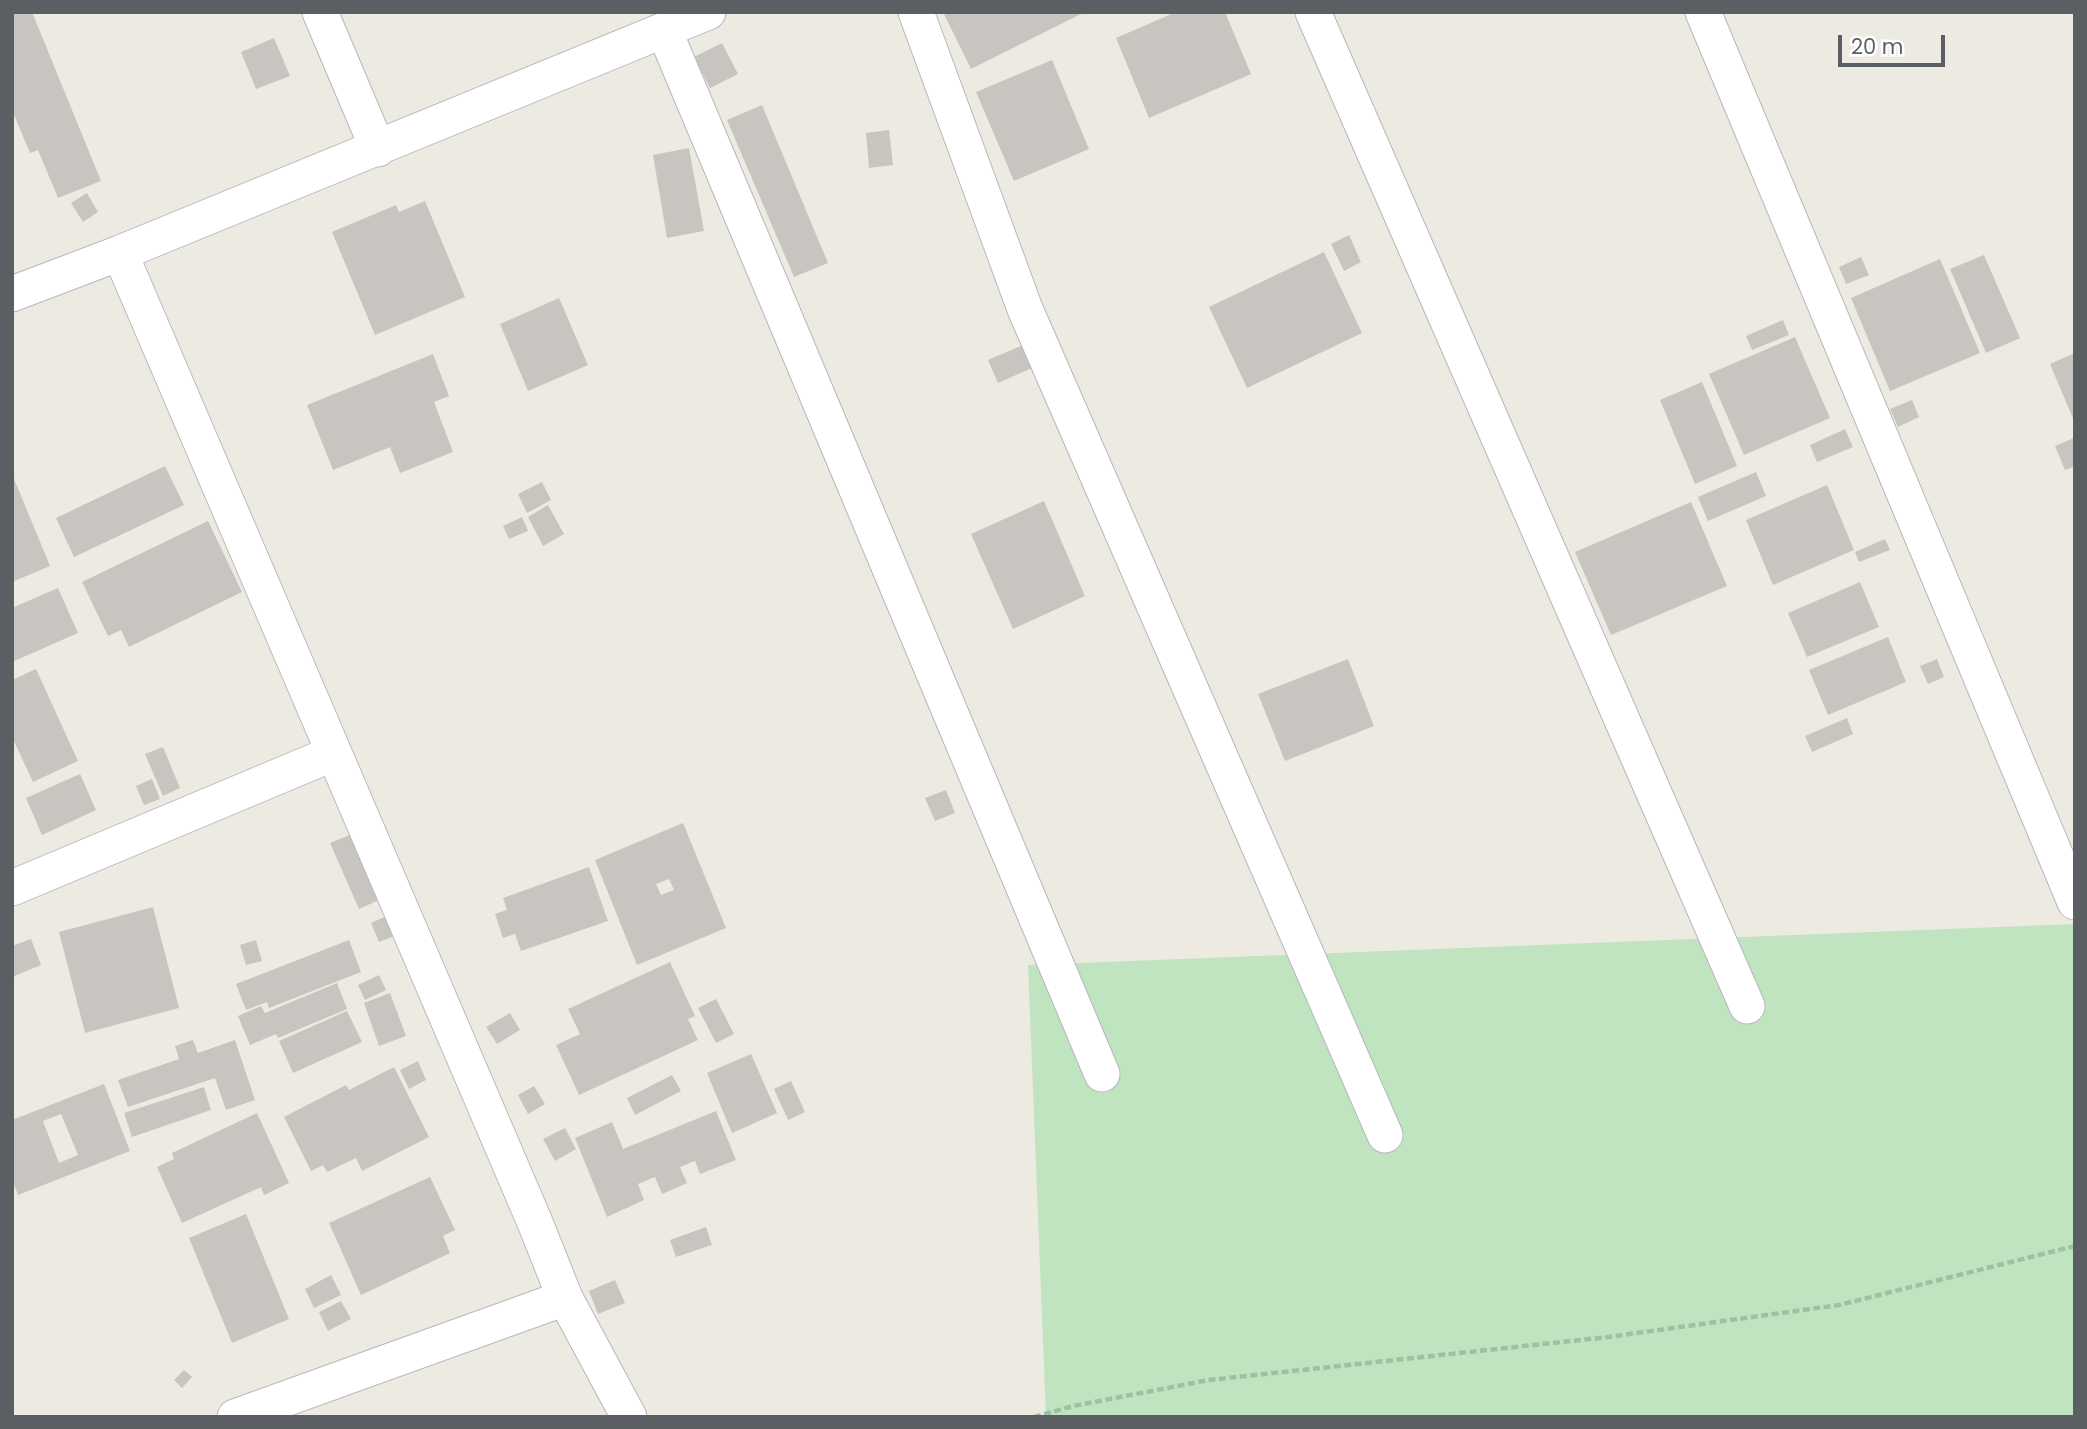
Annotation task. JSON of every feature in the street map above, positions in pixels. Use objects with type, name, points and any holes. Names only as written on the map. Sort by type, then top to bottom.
[{"type":"street","points":[[320,12],[378,149]]},
{"type":"street","points":[[12,294],[378,149],[708,12]]},
{"type":"street","points":[[916,12],[1025,309],[1385,1135]]},
{"type":"street","points":[[1313,12],[1747,1006]]},
{"type":"street","points":[[1703,12],[2075,902]]},
{"type":"street","points":[[664,30],[1102,1074]]},
{"type":"street","points":[[120,253],[565,1297],[629,1417]]},
{"type":"street","points":[[12,888],[334,753]]},
{"type":"street","points":[[235,1417],[565,1297]]},
{"type":"path","points":[[1034,1417],[1073,1406],[1209,1380],[1621,1335],[1839,1306],[2075,1246]]},
{"type":"green space","points":[[2075,924],[2075,1417],[1046,1417],[1028,965]]},
{"type":"building","points":[[12,12],[32,12],[101,181],[58,198],[38,150],[30,153],[12,110]]},
{"type":"building","points":[[943,12],[1085,12],[971,69]]},
{"type":"building","points":[[1176,12],[1225,12],[1251,74],[1149,118],[1116,38]]},
{"type":"building","points":[[274,38],[290,76],[256,89],[241,52]]},
{"type":"building","points":[[722,43],[738,74],[710,88],[694,57]]},
{"type":"building","points":[[1052,60],[1089,149],[1014,181],[976,92]]},
{"type":"building","points":[[762,105],[828,263],[794,277],[727,120]]},
{"type":"building","points":[[889,130],[893,165],[869,168],[866,133]]},
{"type":"building","points":[[689,148],[704,231],[667,238],[653,155]]},
{"type":"building","points":[[87,193],[98,212],[83,222],[71,203]]},
{"type":"building","points":[[425,201],[465,297],[375,335],[332,232],[396,205],[399,212]]},
{"type":"building","points":[[1349,235],[1361,262],[1344,271],[1331,244]]},
{"type":"building","points":[[1324,252],[1362,333],[1247,388],[1209,307]]},
{"type":"building","points":[[1984,255],[2020,338],[1986,353],[1950,269]]},
{"type":"building","points":[[1861,257],[1869,275],[1846,284],[1839,267]]},
{"type":"building","points":[[1940,259],[1980,353],[1890,391],[1851,298]]},
{"type":"building","points":[[559,298],[588,365],[528,391],[500,324]]},
{"type":"building","points":[[1783,320],[1789,335],[1752,350],[1746,336]]},
{"type":"building","points":[[1795,337],[1830,418],[1744,455],[1709,374]]},
{"type":"building","points":[[1023,345],[1032,368],[998,383],[988,360]]},
{"type":"building","points":[[2075,353],[2075,423],[2050,364]]},
{"type":"building","points":[[433,354],[449,396],[434,402],[453,452],[400,473],[390,447],[333,470],[307,405]]},
{"type":"building","points":[[1702,382],[1737,466],[1695,484],[1660,400]]},
{"type":"building","points":[[1912,400],[1919,417],[1898,427],[1890,409]]},
{"type":"building","points":[[1845,429],[1853,447],[1817,462],[1810,445]]},
{"type":"building","points":[[2074,438],[2075,466],[2065,470],[2055,446]]},
{"type":"building","points":[[165,466],[184,505],[74,557],[56,518]]},
{"type":"building","points":[[1756,472],[1766,496],[1708,521],[1698,497]]},
{"type":"building","points":[[12,474],[50,566],[12,582]]},
{"type":"building","points":[[542,482],[551,500],[527,513],[518,494]]},
{"type":"building","points":[[1827,485],[1854,550],[1773,585],[1746,520]]},
{"type":"building","points":[[1044,501],[1085,596],[1013,629],[971,534]]},
{"type":"building","points":[[1691,502],[1727,586],[1611,635],[1575,552]]},
{"type":"building","points":[[548,505],[564,534],[543,546],[528,517]]},
{"type":"building","points":[[522,517],[528,531],[509,539],[503,526]]},
{"type":"building","points":[[208,521],[242,592],[129,647],[121,630],[108,636],[82,582]]},
{"type":"building","points":[[1885,539],[1890,550],[1859,562],[1855,552]]},
{"type":"building","points":[[1860,582],[1879,627],[1807,657],[1788,613]]},
{"type":"building","points":[[58,588],[78,633],[12,662],[12,608]]},
{"type":"building","points":[[1888,637],[1906,682],[1828,715],[1809,670]]},
{"type":"building","points":[[1348,659],[1374,726],[1285,761],[1258,694]]},
{"type":"building","points":[[1937,659],[1944,677],[1928,684],[1920,666]]},
{"type":"building","points":[[36,669],[78,761],[33,782],[12,737],[12,680]]},
{"type":"building","points":[[1847,718],[1853,734],[1812,752],[1805,736]]},
{"type":"building","points":[[163,747],[180,788],[163,796],[145,754]]},
{"type":"building","points":[[80,774],[96,810],[42,835],[26,798]]},
{"type":"building","points":[[152,779],[160,799],[144,805],[136,786]]},
{"type":"building","points":[[946,790],[955,813],[935,821],[925,798]]},
{"type":"building","points":[[683,823],[726,928],[637,965],[595,860]],"holes":[[[669,879],[674,890],[661,895],[656,884]]]},
{"type":"building","points":[[352,834],[381,899],[359,909],[330,843]]},
{"type":"building","points":[[589,867],[608,921],[521,951],[515,934],[503,938],[495,914],[507,910],[503,898]]},
{"type":"building","points":[[153,907],[179,1008],[85,1033],[59,932]]},
{"type":"building","points":[[389,915],[397,935],[379,942],[371,923]]},
{"type":"building","points":[[31,939],[41,965],[12,977],[12,946]]},
{"type":"building","points":[[256,940],[262,961],[246,965],[240,945]]},
{"type":"building","points":[[349,940],[361,972],[269,1008],[267,1002],[246,1010],[236,984]]},
{"type":"building","points":[[670,962],[695,1016],[688,1019],[698,1040],[579,1095],[556,1045],[580,1034],[568,1009]]},
{"type":"building","points":[[379,975],[386,990],[365,1000],[358,985]]},
{"type":"building","points":[[337,983],[347,1009],[278,1038],[276,1034],[250,1045],[238,1016],[261,1006],[265,1013]]},
{"type":"building","points":[[390,993],[406,1036],[379,1046],[364,1003]]},
{"type":"building","points":[[716,999],[734,1034],[716,1043],[698,1008]]},
{"type":"building","points":[[347,1011],[362,1042],[293,1073],[279,1041]]},
{"type":"building","points":[[510,1013],[520,1030],[497,1044],[486,1027]]},
{"type":"building","points":[[193,1040],[198,1053],[235,1040],[255,1100],[226,1110],[215,1078],[128,1107],[118,1080],[179,1059],[175,1046]]},
{"type":"building","points":[[751,1054],[777,1113],[732,1133],[707,1073]]},
{"type":"building","points":[[418,1061],[426,1080],[409,1089],[400,1070]]},
{"type":"building","points":[[394,1067],[429,1137],[362,1171],[356,1158],[327,1172],[323,1165],[311,1171],[284,1117],[346,1085],[349,1090]]},
{"type":"building","points":[[672,1075],[681,1091],[635,1115],[627,1098]]},
{"type":"building","points":[[791,1081],[805,1112],[788,1120],[774,1089]]},
{"type":"building","points":[[104,1084],[130,1151],[18,1195],[12,1179],[12,1120]],"holes":[[[61,1114],[78,1155],[59,1163],[43,1121]]]},
{"type":"building","points":[[534,1086],[545,1104],[528,1114],[518,1095]]},
{"type":"building","points":[[204,1087],[211,1110],[132,1137],[124,1113]]},
{"type":"building","points":[[716,1111],[736,1160],[700,1174],[695,1161],[680,1167],[687,1183],[662,1194],[655,1177],[638,1184],[644,1200],[607,1217],[575,1138],[612,1122],[623,1149]]},
{"type":"building","points":[[257,1113],[289,1183],[264,1195],[261,1187],[182,1223],[157,1167],[174,1159],[172,1153]]},
{"type":"building","points":[[565,1128],[576,1149],[555,1161],[543,1139]]},
{"type":"building","points":[[430,1177],[455,1230],[443,1236],[450,1253],[361,1295],[329,1223]]},
{"type":"building","points":[[246,1214],[289,1319],[232,1343],[189,1238]]},
{"type":"building","points":[[706,1227],[712,1245],[676,1257],[670,1240]]},
{"type":"building","points":[[331,1275],[341,1295],[314,1308],[305,1289]]},
{"type":"building","points":[[615,1280],[625,1303],[598,1314],[589,1291]]},
{"type":"building","points":[[341,1301],[351,1319],[328,1331],[319,1312]]},
{"type":"building","points":[[184,1370],[192,1377],[182,1388],[174,1380]]}]
